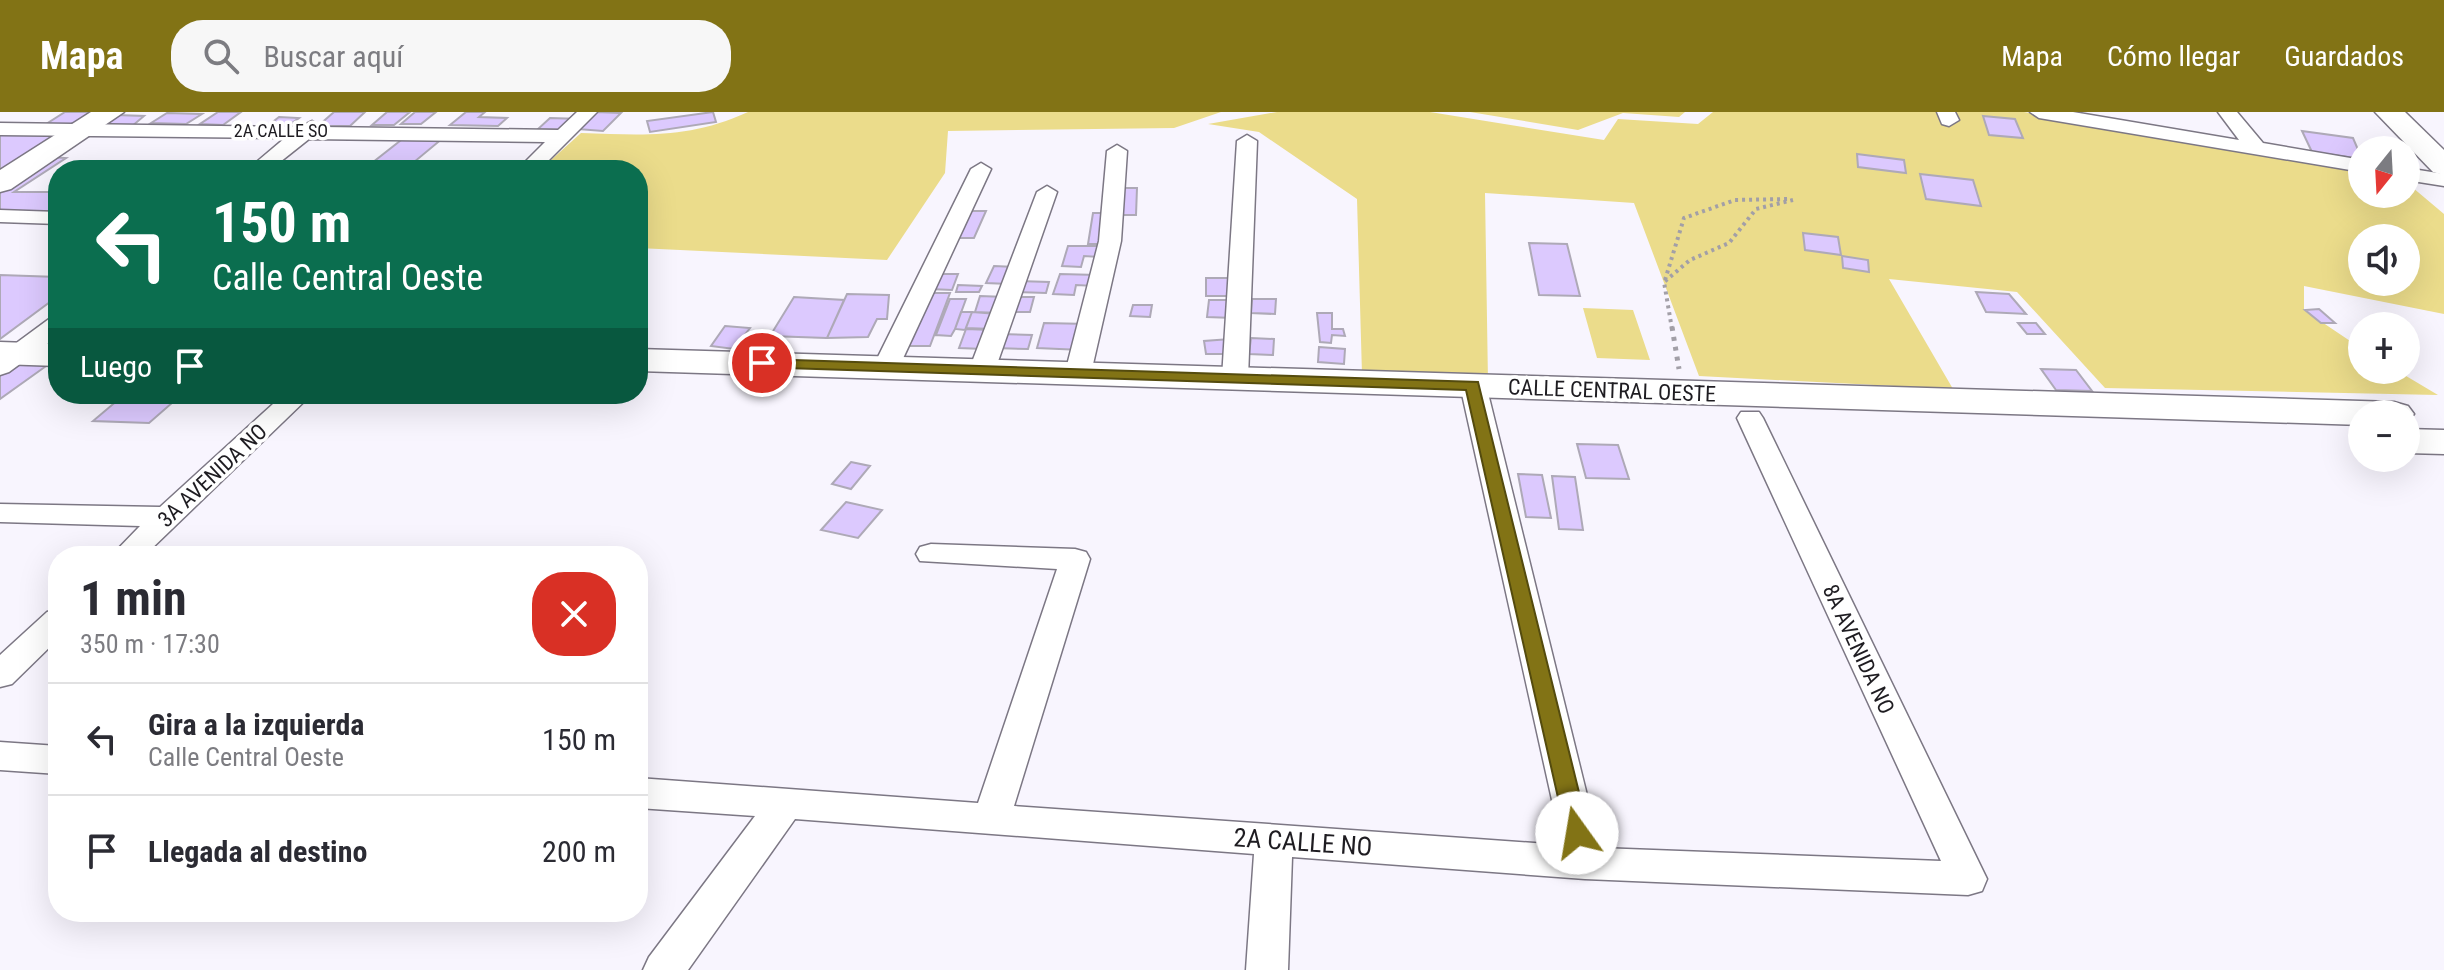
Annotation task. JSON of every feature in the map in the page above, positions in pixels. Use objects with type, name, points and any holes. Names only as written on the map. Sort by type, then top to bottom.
[{"type":"street","points":[[0,183],[110,112]]},
{"type":"street","points":[[270,160],[332,112]]},
{"type":"street","points":[[537,160],[588,112]]},
{"type":"street","points":[[2039,112],[2348,164]]},
{"type":"street","points":[[2227,112],[2257,149]]},
{"type":"street","points":[[2389,112],[2444,166]]},
{"type":"street","name":"2A CALLE SO","points":[[0,129],[562,136]]},
{"type":"street","points":[[1235,378],[1247,141]]},
{"type":"street","points":[[1078,373],[1110,241],[1117,151]]},
{"type":"street","points":[[886,367],[981,169]]},
{"type":"street","points":[[2420,176],[2444,180]]},
{"type":"street","points":[[982,370],[1047,192]]},
{"type":"street","points":[[0,216],[48,218]]},
{"type":"street","points":[[6,358],[48,331]]},
{"type":"street","points":[[6,358],[48,356]]},
{"type":"street","name":"CALLE CENTRAL OESTE","points":[[648,360],[1235,378],[1750,418],[2348,439]]},
{"type":"street","name":"CALLE CENTRAL OESTE","points":[[648,380],[2348,413]]},
{"type":"street","points":[[1474,397],[1585,863]]},
{"type":"street","name":"3A AVENIDA NO","points":[[137,546],[288,404]]},
{"type":"street","points":[[2420,415],[2444,416]]},
{"type":"street","name":"8A AVENIDA NO","points":[[1750,418],[1968,879]]},
{"type":"street","points":[[2420,441],[2444,442]]},
{"type":"street","points":[[0,513],[167,517]]},
{"type":"street","points":[[931,554],[1075,559],[992,818]]},
{"type":"street","points":[[0,675],[48,629]]},
{"type":"street","points":[[0,756],[48,759]]},
{"type":"street","name":"2A CALLE NO","points":[[648,794],[1585,863],[1968,879]]},
{"type":"street","points":[[664,970],[787,802]]},
{"type":"street","points":[[1267,970],[1274,840]]},
{"type":"path","points":[[1664,282],[1690,260],[1729,243],[1756,209],[1793,200],[1751,195],[1714,204],[1684,218],[1664,282],[1681,380]]},
{"type":"shaded area","points":[[748,112],[1221,112],[1174,128],[948,131],[945,173],[887,260],[648,248],[648,160],[551,160],[581,133],[666,133],[726,121]]},
{"type":"shaded area","points":[[1277,112],[1430,112],[1604,140],[1618,119],[1698,124],[1713,112],[2024,112],[2348,167],[2348,208],[2420,208],[2420,194],[2444,214],[2444,314],[2354,296],[2420,296],[2420,224],[2348,224],[2348,295],[2304,286],[2304,310],[2348,340],[2348,384],[2420,384],[2438,395],[2105,388],[2017,292],[1889,279],[1953,389],[1699,376],[1634,203],[1485,193],[1488,382],[1362,374],[1357,199],[1259,132],[1208,124]]},
{"type":"shaded area","points":[[1470,112],[1685,112],[1679,117],[1623,113],[1578,130]]},
{"type":"shaded area","points":[[1583,308],[1633,310],[1650,360],[1597,358]]},
{"type":"building","points":[[65,112],[99,112],[77,126],[43,126]]},
{"type":"building","points":[[218,112],[241,112],[223,125],[200,124]]},
{"type":"building","points":[[334,112],[365,112],[350,126],[318,126]]},
{"type":"building","points":[[387,112],[410,112],[394,125],[372,125]]},
{"type":"building","points":[[415,112],[436,112],[421,124],[401,124]]},
{"type":"building","points":[[466,112],[485,112],[479,117],[507,118],[498,126],[450,125]]},
{"type":"building","points":[[596,112],[621,113],[603,131],[577,129]]},
{"type":"building","points":[[713,112],[716,122],[650,132],[647,121]]},
{"type":"building","points":[[167,113],[202,114],[186,124],[151,123]]},
{"type":"building","points":[[116,115],[144,116],[131,127],[99,126]]},
{"type":"building","points":[[1983,116],[2015,119],[2023,138],[1989,135]]},
{"type":"building","points":[[279,117],[299,118],[285,128],[265,128]]},
{"type":"building","points":[[550,118],[581,119],[570,130],[538,129]]},
{"type":"building","points":[[2302,131],[2348,137],[2348,157],[2312,152]]},
{"type":"building","points":[[0,134],[61,134],[6,169],[0,169]]},
{"type":"building","points":[[405,137],[443,138],[416,160],[376,160]]},
{"type":"building","points":[[1857,154],[1904,160],[1906,173],[1858,167]]},
{"type":"building","points":[[47,157],[66,158],[48,160],[48,170],[14,192],[48,192],[48,211],[0,211],[0,188]]},
{"type":"building","points":[[1920,174],[1973,180],[1981,206],[1926,199]]},
{"type":"building","points":[[1120,188],[1137,188],[1136,215],[1118,215]]},
{"type":"building","points":[[967,211],[986,211],[974,238],[954,238]]},
{"type":"building","points":[[1093,213],[1105,213],[1101,244],[1088,244]]},
{"type":"building","points":[[1803,233],[1838,237],[1841,255],[1805,250]]},
{"type":"building","points":[[1529,243],[1567,244],[1580,296],[1539,295]]},
{"type":"building","points":[[1068,246],[1102,246],[1099,257],[1084,256],[1081,267],[1062,266]]},
{"type":"building","points":[[1842,256],[1868,260],[1869,272],[1843,268]]},
{"type":"building","points":[[994,266],[1015,267],[1009,284],[986,283]]},
{"type":"building","points":[[937,274],[958,274],[952,290],[930,289]]},
{"type":"building","points":[[1060,274],[1097,275],[1095,286],[1076,285],[1074,295],[1053,294]]},
{"type":"building","points":[[0,275],[48,277],[48,303],[0,339]]},
{"type":"building","points":[[1206,278],[1232,278],[1233,296],[1206,296]]},
{"type":"building","points":[[1018,281],[1049,282],[1046,293],[1014,292]]},
{"type":"building","points":[[958,285],[982,286],[979,292],[956,292]]},
{"type":"building","points":[[1976,292],[2009,294],[2026,314],[1986,312]]},
{"type":"building","points":[[926,293],[950,293],[930,346],[906,346]]},
{"type":"building","points":[[847,294],[889,295],[887,319],[877,319],[868,337],[827,338]]},
{"type":"building","points":[[980,296],[1005,297],[999,313],[975,312]]},
{"type":"building","points":[[794,297],[844,300],[827,338],[770,336]]},
{"type":"building","points":[[1013,297],[1034,297],[1030,312],[1008,312]]},
{"type":"building","points":[[950,299],[966,299],[951,336],[936,335]]},
{"type":"building","points":[[1252,299],[1276,299],[1275,314],[1251,313]]},
{"type":"building","points":[[1209,300],[1234,300],[1233,318],[1207,317]]},
{"type":"building","points":[[1133,305],[1152,305],[1150,317],[1130,316]]},
{"type":"building","points":[[2319,309],[2335,323],[2321,323],[2305,310]]},
{"type":"building","points":[[961,312],[972,312],[965,330],[955,329]]},
{"type":"building","points":[[972,312],[998,314],[992,329],[966,328]]},
{"type":"building","points":[[1317,313],[1332,313],[1332,329],[1343,329],[1345,336],[1332,335],[1331,343],[1320,342]]},
{"type":"building","points":[[1044,323],[1088,324],[1082,350],[1037,348]]},
{"type":"building","points":[[2018,323],[2036,323],[2045,334],[2027,334]]},
{"type":"building","points":[[725,326],[750,328],[734,349],[711,346]]},
{"type":"building","points":[[966,329],[991,330],[984,349],[959,348]]},
{"type":"building","points":[[999,334],[1032,335],[1028,349],[995,348]]},
{"type":"building","points":[[1251,338],[1274,339],[1273,355],[1249,354]]},
{"type":"building","points":[[1230,339],[1231,354],[1206,354],[1204,341]]},
{"type":"building","points":[[1319,347],[1345,349],[1344,364],[1318,362]]},
{"type":"building","points":[[0,362],[48,364],[48,365],[0,399]]},
{"type":"building","points":[[2041,369],[2076,370],[2092,391],[2056,390]]},
{"type":"building","points":[[113,404],[171,404],[149,423],[93,421]]},
{"type":"building","points":[[1577,444],[1618,445],[1629,479],[1586,478]]},
{"type":"building","points":[[851,462],[870,466],[851,489],[832,484]]},
{"type":"building","points":[[1518,474],[1542,475],[1551,518],[1526,517]]},
{"type":"building","points":[[1552,476],[1575,477],[1583,530],[1559,529]]},
{"type":"building","points":[[846,502],[882,510],[858,538],[821,530]]},
{"type":"route","points":[[762,363],[1473,385],[1476,409],[1577,833]]}]
